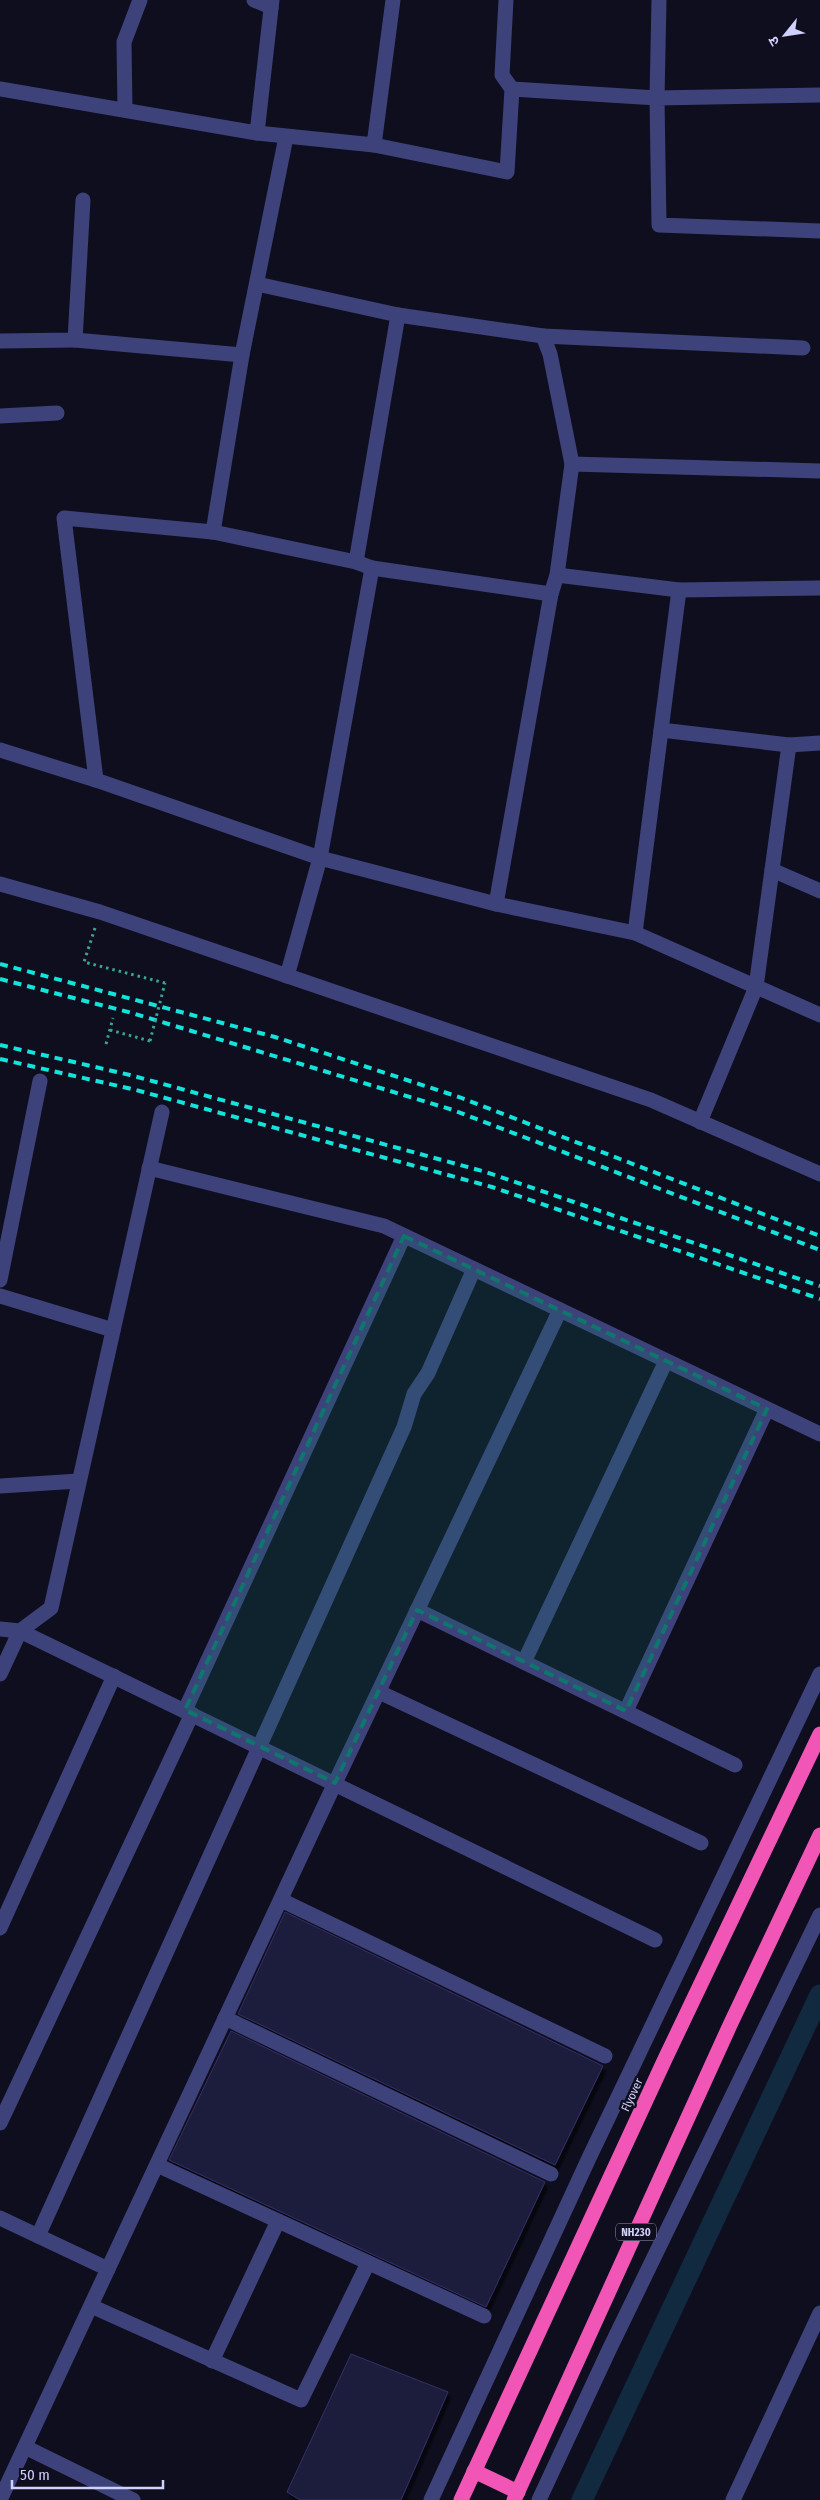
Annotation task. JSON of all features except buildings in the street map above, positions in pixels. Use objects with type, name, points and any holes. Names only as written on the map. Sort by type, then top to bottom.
[{"type":"highway","name":"Flyover","points":[[461,2500],[688,2011],[820,1734]]},
{"type":"highway","name":"NH230","points":[[516,2496],[730,2025],[820,1836]]},
{"type":"highway","points":[[474,2471],[516,2496]]},
{"type":"street","points":[[125,110],[124,42],[140,0]]},
{"type":"street","points":[[254,0],[272,3],[256,133]]},
{"type":"street","points":[[374,145],[393,0]]},
{"type":"street","points":[[0,89],[256,133],[374,145],[507,172],[512,89],[502,74],[506,0]]},
{"type":"street","points":[[659,0],[657,98],[659,225],[820,231]]},
{"type":"street","points":[[512,89],[657,98],[820,95]]},
{"type":"street","points":[[213,532],[242,355],[286,137]]},
{"type":"street","points":[[75,340],[83,200]]},
{"type":"street","points":[[257,284],[398,315],[543,336],[804,348]]},
{"type":"street","points":[[356,562],[398,315]]},
{"type":"street","points":[[496,904],[551,594],[557,575],[572,464],[550,354],[543,336]]},
{"type":"street","points":[[0,341],[75,340],[242,355]]},
{"type":"street","points":[[0,416],[57,413]]},
{"type":"street","points":[[572,464],[820,471]]},
{"type":"street","points":[[96,780],[64,518],[213,532],[356,562],[372,568],[551,594]]},
{"type":"street","points":[[287,976],[320,858],[372,568]]},
{"type":"street","points":[[557,575],[679,590],[820,588]]},
{"type":"street","points":[[635,933],[679,590]]},
{"type":"street","points":[[661,730],[789,745],[820,744]]},
{"type":"street","points":[[700,1122],[756,987],[789,745]]},
{"type":"street","points":[[0,750],[96,780],[320,858],[496,904],[635,933],[820,1015]]},
{"type":"street","points":[[772,870],[820,891]]},
{"type":"street","points":[[0,884],[100,912],[651,1100],[820,1174]]},
{"type":"street","points":[[0,1280],[40,1081]]},
{"type":"street","points":[[0,1674],[20,1631],[51,1608],[162,1112]]},
{"type":"street","points":[[149,1168],[384,1226],[820,1434]]},
{"type":"street","points":[[0,2123],[404,1236]]},
{"type":"street","points":[[38,2236],[261,1747],[404,1427],[414,1394],[428,1373],[474,1269]]},
{"type":"street","points":[[0,1296],[113,1330]]},
{"type":"street","points":[[0,2500],[335,1783],[560,1310]]},
{"type":"street","points":[[524,1662],[666,1361]]},
{"type":"street","points":[[626,1711],[767,1409]]},
{"type":"street","points":[[0,1486],[79,1481]]},
{"type":"street","points":[[417,1610],[735,1765]]},
{"type":"street","points":[[0,1629],[20,1631],[655,1940]]},
{"type":"street","points":[[431,2500],[584,2167],[820,1674]]},
{"type":"street","points":[[0,1928],[114,1676]]},
{"type":"street","points":[[379,1692],[701,1844]]},
{"type":"street","points":[[280,1900],[604,2056]]},
{"type":"street","points":[[538,2500],[820,1915]]},
{"type":"street","points":[[225,2018],[551,2174]]},
{"type":"street","points":[[157,2165],[484,2316]]},
{"type":"street","points":[[0,2218],[108,2269]]},
{"type":"street","points":[[212,2361],[278,2221]]},
{"type":"street","points":[[90,2306],[300,2400],[368,2263]]},
{"type":"street","points":[[733,2500],[820,2313]]},
{"type":"street","points":[[25,2447],[133,2500]]},
{"type":"path","points":[[100,912],[84,962],[165,983],[150,1041],[110,1030]]},
{"type":"path","points":[[106,1044],[113,1018]]},
{"type":"highlighted area","points":[[404,1236],[767,1409],[626,1711],[417,1610],[335,1783],[185,1710]]},
{"type":"waterway","points":[[582,2500],[820,1995]]},
{"type":"railway","points":[[0,964],[275,1037],[459,1097],[820,1236]]},
{"type":"railway","points":[[0,979],[132,1013],[453,1110],[820,1250]]},
{"type":"railway","points":[[0,1045],[130,1075],[486,1172],[820,1286]]},
{"type":"railway","points":[[0,1059],[136,1090],[492,1187],[820,1299]]}]
